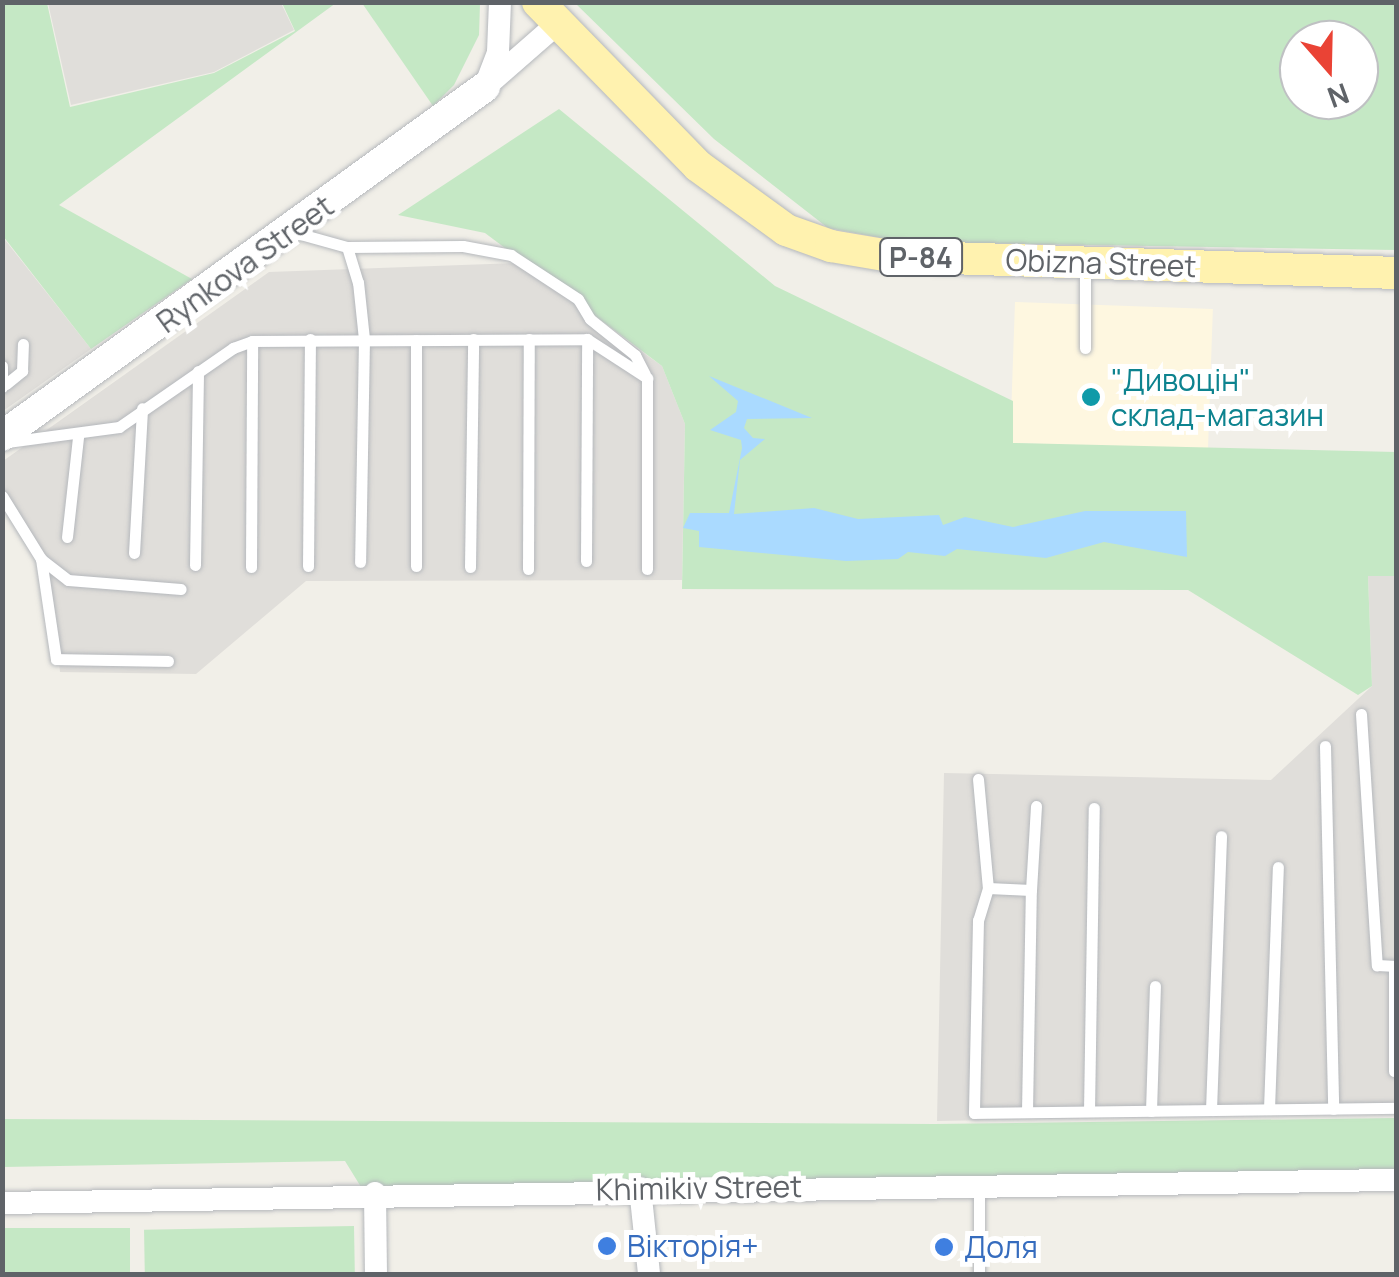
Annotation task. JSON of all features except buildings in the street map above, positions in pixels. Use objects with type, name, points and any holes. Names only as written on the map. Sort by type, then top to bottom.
[{"type":"main road","name":"Obizna Street","points":[[548,13],[698,166],[786,230],[832,246],[890,256],[1396,272]]},
{"type":"main road","name":"Rynkova Street","points":[[4,434],[293,232],[485,87]]},
{"type":"street","points":[[485,87],[498,52],[500,2]]},
{"type":"street","name":"Rynkova Street","points":[[485,87],[548,13]]},
{"type":"street","name":"Khimikiv Street","points":[[2,1202],[640,1188],[1396,1180]]},
{"type":"street","points":[[640,1188],[650,1274]]},
{"type":"street","points":[[375,1193],[376,1274]]},
{"type":"lane","points":[[293,232],[347,247],[464,246],[510,255],[578,299],[590,319],[635,355],[647,378],[647,568]]},
{"type":"lane","points":[[347,247],[364,340],[360,562]]},
{"type":"lane","points":[[1085,262],[1085,348]]},
{"type":"lane","points":[[308,566],[310,339]]},
{"type":"lane","points":[[470,566],[473,339]]},
{"type":"lane","points":[[528,570],[529,339]]},
{"type":"lane","points":[[4,434],[78,438],[119,427],[198,371],[252,341],[588,339],[647,378]]},
{"type":"lane","points":[[586,561],[588,339]]},
{"type":"lane","points":[[416,340],[416,566]]},
{"type":"lane","points":[[251,567],[252,341]]},
{"type":"lane","points":[[4,386],[22,371],[24,344]]},
{"type":"lane","points":[[2,366],[4,386]]},
{"type":"lane","points":[[195,565],[198,371]]},
{"type":"lane","points":[[134,553],[142,408]]},
{"type":"lane","points":[[66,537],[78,438]]},
{"type":"lane","points":[[2,496],[41,559],[68,580],[98,587],[181,589]]},
{"type":"lane","points":[[41,559],[56,659],[168,661]]},
{"type":"lane","points":[[1360,714],[1377,965],[1396,966],[1394,1072]]},
{"type":"lane","points":[[1325,746],[1332,1109]]},
{"type":"lane","points":[[978,779],[988,888],[978,920],[974,1113],[1396,1108]]},
{"type":"lane","points":[[1027,1112],[1036,806]]},
{"type":"lane","points":[[1089,1112],[1094,808]]},
{"type":"lane","points":[[1211,1110],[1222,836]]},
{"type":"lane","points":[[1268,1109],[1278,866]]},
{"type":"lane","points":[[988,888],[1032,890]]},
{"type":"lane","points":[[1151,1110],[1155,986]]},
{"type":"lane","points":[[979,1185],[980,1274]]},
{"type":"shaded area","points":[[48,3],[281,3],[294,30],[214,72],[71,105]]},
{"type":"shaded area","points":[[2,236],[91,349],[3,411],[2,411]]},
{"type":"shaded area","points":[[520,263],[662,366],[685,424],[682,580],[306,581],[196,674],[60,672],[54,605],[41,559],[3,501],[3,461],[269,272]]},
{"type":"shaded area","points":[[1015,302],[1213,309],[1208,450],[1010,443]]},
{"type":"shaded area","points":[[1368,575],[1396,576],[1396,1113],[937,1121],[944,773],[1271,780],[1372,686]]},
{"type":"green space","points":[[3,2],[47,3],[70,107],[214,73],[295,31],[282,3],[336,3],[59,205],[192,279],[91,349],[3,236]]},
{"type":"green space","points":[[362,3],[480,3],[479,35],[454,85],[433,106]]},
{"type":"green space","points":[[575,3],[1396,3],[1396,250],[904,242],[828,228],[714,139]]},
{"type":"green space","points":[[559,109],[775,286],[1013,401],[1013,443],[1396,452],[1396,576],[1368,576],[1372,686],[1358,695],[1188,590],[682,589],[685,424],[662,366],[485,233],[398,215]]},
{"type":"green space","points":[[1396,1118],[1396,1172],[361,1187],[345,1161],[3,1167],[2,1119],[934,1124]]},
{"type":"green space","points":[[354,1226],[355,1274],[145,1274],[144,1230]]},
{"type":"green space","points":[[3,1228],[130,1228],[130,1274],[3,1274]]},
{"type":"water","points":[[709,376],[812,418],[747,419],[744,428],[753,438],[765,439],[740,460],[734,514],[814,508],[858,519],[939,515],[943,525],[965,517],[1013,527],[1085,511],[1186,511],[1187,557],[1104,542],[1046,558],[957,549],[945,556],[908,552],[898,559],[846,561],[699,547],[699,531],[683,528],[690,513],[729,513],[742,448],[741,440],[710,430],[736,412],[738,401]]},
{"type":"place","name":"\"Дивоцін\" склад-магазин","points":[[1091,397]]},
{"type":"place","name":"Вікторія+","points":[[607,1246]]},
{"type":"place","name":"Доля","points":[[944,1247]]}]
